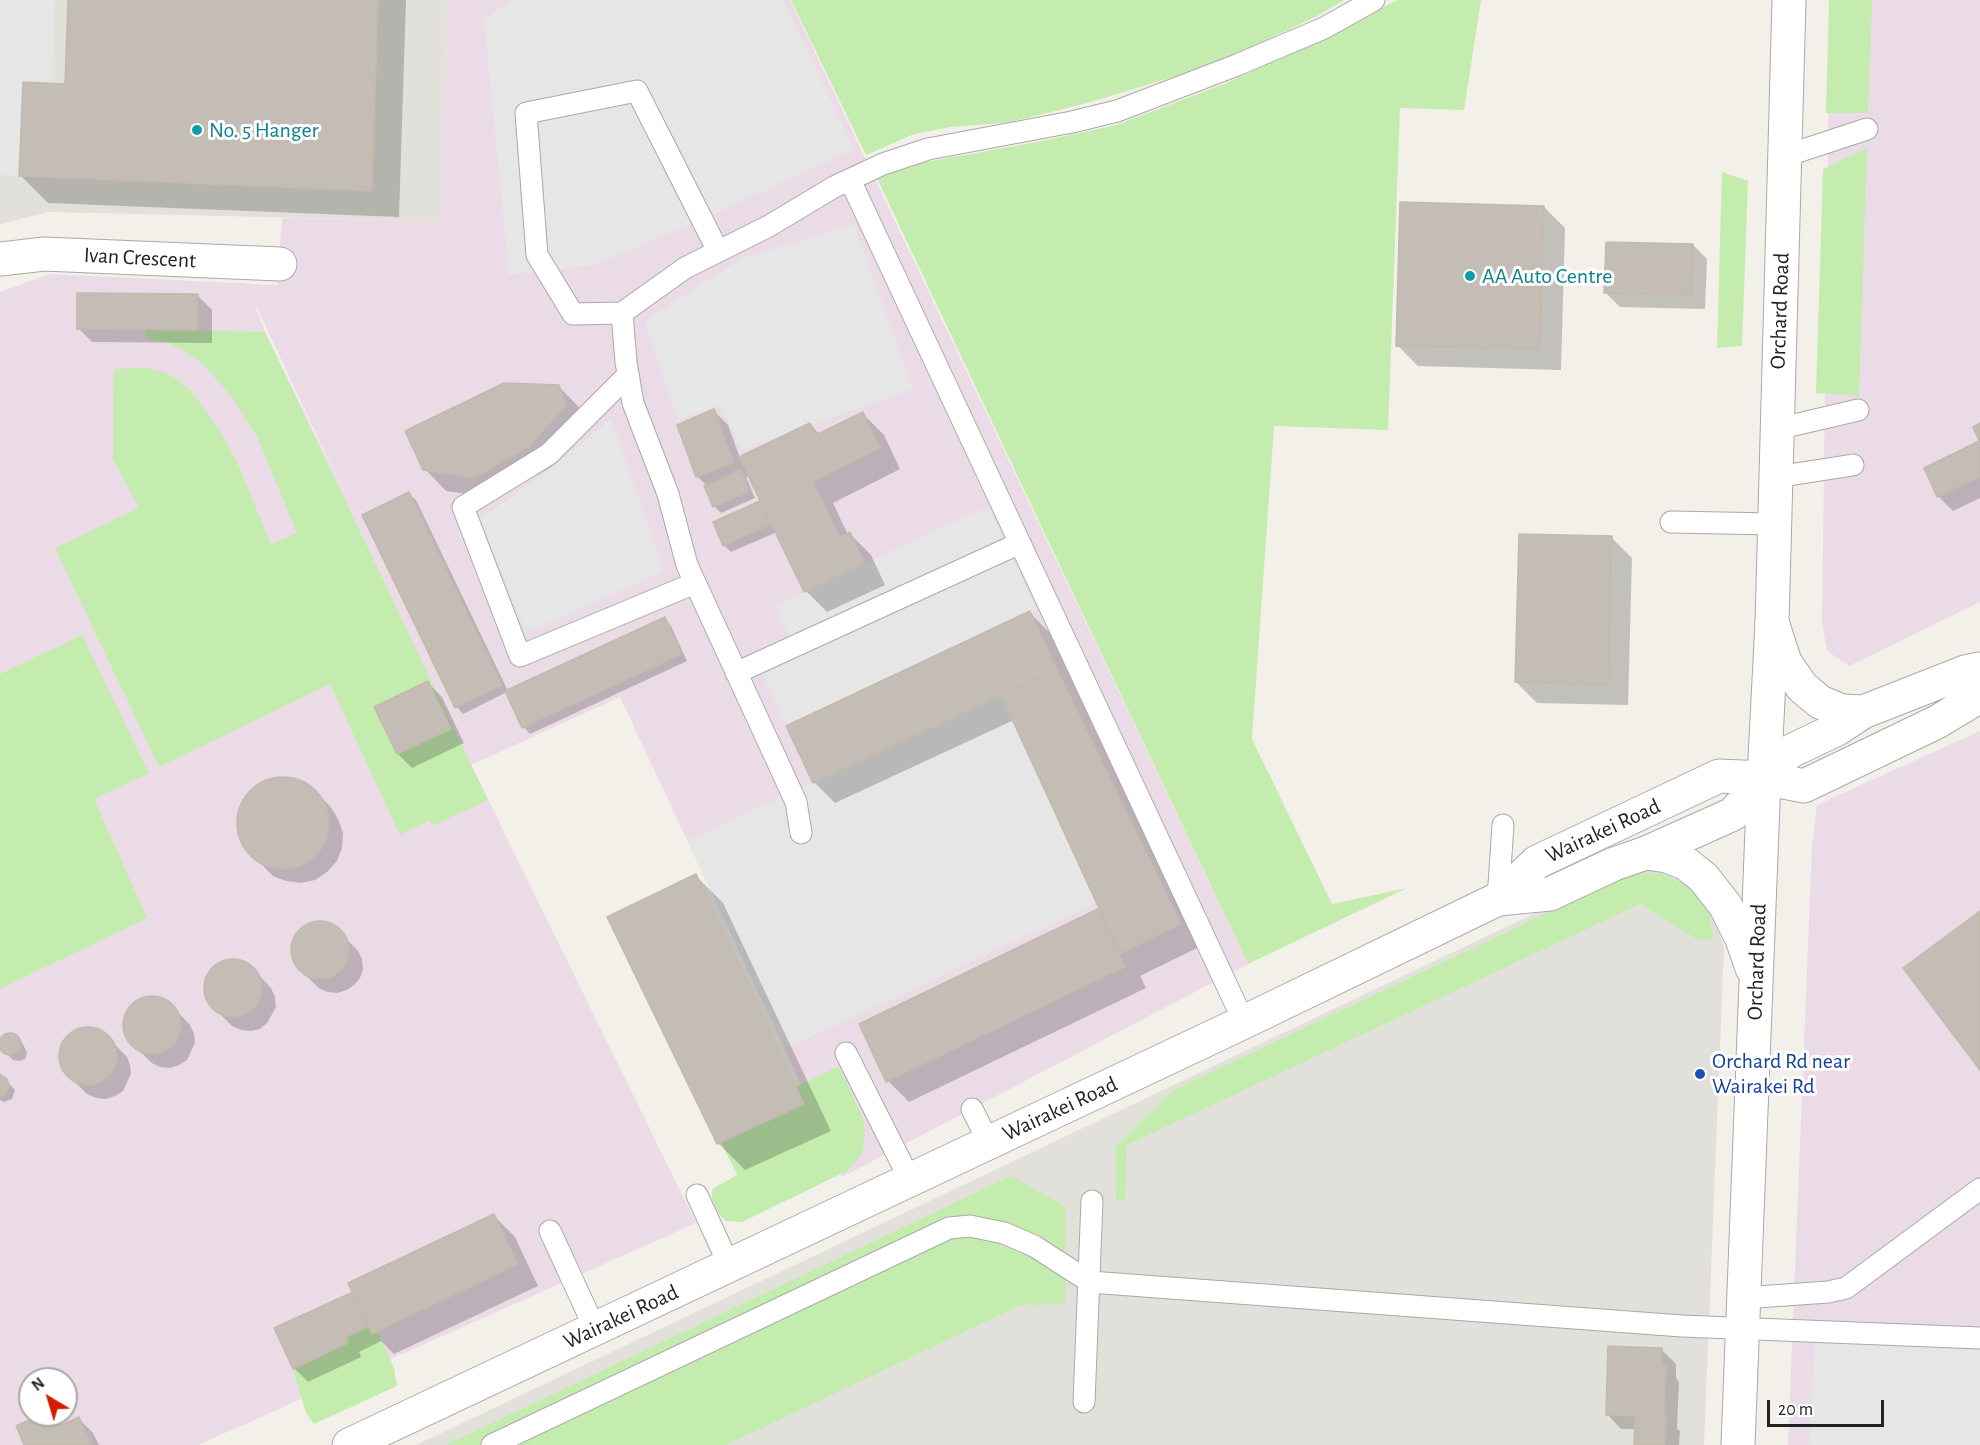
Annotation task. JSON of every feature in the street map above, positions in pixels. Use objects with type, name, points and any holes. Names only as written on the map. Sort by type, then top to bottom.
[{"type":"street","name":"Orchard Road","points":[[1738,1445],[1772,622],[1789,0]]},
{"type":"street","name":"Ivan Crescent","points":[[0,259],[44,254],[280,264]]},
{"type":"street","name":"Orchard Road","points":[[1772,622],[1785,662],[1802,687],[1820,702],[1842,711],[1863,712],[1965,672],[1980,669]]},
{"type":"street","name":"Wairakei Road","points":[[349,1445],[1244,1022],[1498,899],[1538,862],[1719,776],[1764,778],[1804,786],[1937,722],[1980,696]]},
{"type":"street","name":"Wairakei Road","points":[[1498,899],[1550,894],[1732,814],[1789,752],[1837,729],[1863,712]]},
{"type":"street","points":[[1646,853],[1667,855],[1685,863],[1703,877],[1725,905],[1742,939],[1756,981]]},
{"type":"lane","points":[[718,251],[637,91],[526,113],[537,255],[573,314],[622,313],[685,268],[769,226],[883,164],[928,149],[1117,111],[1237,65],[1324,28],[1374,0]]},
{"type":"lane","points":[[1785,156],[1867,129]]},
{"type":"lane","points":[[850,180],[1244,1022]]},
{"type":"lane","points":[[622,313],[633,403],[668,494],[687,565],[796,802],[801,833]]},
{"type":"lane","points":[[628,375],[549,454],[463,507],[520,656],[695,583]]},
{"type":"lane","points":[[1777,429],[1858,410]]},
{"type":"lane","points":[[1776,477],[1853,465]]},
{"type":"lane","points":[[1671,522],[1774,524]]},
{"type":"lane","points":[[736,673],[1020,543]]},
{"type":"lane","points":[[1498,899],[1503,825]]},
{"type":"lane","points":[[846,1053],[909,1180]]},
{"type":"lane","points":[[972,1109],[989,1143]]},
{"type":"lane","points":[[492,1445],[949,1228],[970,1226],[1004,1233],[1034,1246],[1090,1282],[1682,1326],[1743,1314],[1846,1288],[1980,1189]]},
{"type":"lane","points":[[697,1195],[729,1265]]},
{"type":"lane","points":[[1084,1402],[1092,1201]]},
{"type":"lane","points":[[550,1231],[595,1329]]},
{"type":"lane","points":[[1743,1314],[1843,1333],[1980,1338]]},
{"type":"shaded area","name":"No. 5 Hanger","points":[[0,0],[448,0],[441,221],[49,212],[0,224]]},
{"type":"shaded area","points":[[0,0],[55,0],[52,83],[23,82],[19,176],[0,175]]},
{"type":"shaded area","points":[[448,0],[790,0],[1248,964],[842,1177],[785,1049],[620,697],[471,765],[696,1223],[198,1445],[0,1445],[0,292],[50,274],[277,285],[282,218],[441,221]],"holes":[[[252,297],[346,498],[265,332]]]},
{"type":"shaded area","points":[[513,0],[783,0],[854,149],[687,226],[594,265],[509,275],[484,19]]},
{"type":"shaded area","points":[[1830,0],[1980,0],[1980,602],[1849,666],[1827,651],[1822,622]]},
{"type":"shaded area","points":[[854,224],[913,389],[741,450],[720,405],[678,420],[645,321],[743,258]]},
{"type":"shaded area","points":[[611,419],[664,571],[526,633],[480,519],[543,475]]},
{"type":"shaded area","points":[[988,506],[1037,610],[786,726],[758,666],[794,649],[775,606]]},
{"type":"shaded area","points":[[1001,695],[1098,902],[785,1049],[688,841]]},
{"type":"shaded area","points":[[1980,731],[1980,1445],[1788,1445],[1812,845],[1817,805]]},
{"type":"shaded area","points":[[1655,868],[1685,878],[1701,895],[1717,926],[1724,947],[1704,1445],[416,1445],[1624,871]]},
{"type":"shaded area","points":[[1816,1324],[1980,1328],[1980,1445],[1809,1445]]},
{"type":"green space","points":[[791,0],[1344,0],[1317,16],[1245,50],[1183,74],[1087,103],[1027,118],[1003,123],[950,127],[914,134],[866,155]]},
{"type":"green space","points":[[1397,0],[1481,0],[1464,110],[1400,108],[1388,430],[1274,426],[1252,739],[1332,904],[1407,888],[1248,964],[876,176],[909,165],[1116,125],[1224,84],[1319,41]]},
{"type":"green space","points":[[1829,0],[1872,0],[1868,113],[1826,113]]},
{"type":"green space","points":[[1867,148],[1859,396],[1816,393],[1823,169]]},
{"type":"green space","points":[[1722,172],[1748,181],[1742,346],[1717,348]]},
{"type":"green space","points":[[146,329],[265,332],[488,800],[432,826],[429,820],[400,835],[330,684],[159,767],[55,548],[139,508],[113,459],[114,369],[147,368],[164,372],[192,392],[219,430],[236,460],[271,544],[297,533],[258,439],[234,400],[197,359],[170,343],[146,338]]},
{"type":"green space","points":[[82,635],[149,773],[94,799],[147,918],[0,989],[0,674]]},
{"type":"green space","points":[[1638,872],[1659,873],[1691,890],[1705,906],[1710,917],[1713,940],[1697,939],[1640,904],[1127,1145],[1125,1201],[1116,1200],[1115,1147],[1171,1091]]},
{"type":"green space","points":[[839,1066],[862,1116],[865,1129],[863,1150],[858,1159],[847,1171],[742,1222],[726,1221],[719,1214],[712,1199],[712,1191],[737,1175],[721,1142],[804,1104],[796,1087]]},
{"type":"green space","points":[[1011,1176],[1066,1207],[1065,1304],[1021,1305],[726,1445],[446,1445]]},
{"type":"green space","points":[[369,1326],[377,1331],[394,1368],[397,1386],[314,1424],[306,1413],[293,1369],[348,1343],[346,1337]]},
{"type":"building","name":"No. 5 Hanger","points":[[68,0],[378,0],[372,191],[19,176],[23,82],[65,84]]},
{"type":"building","name":"AA Auto Centre","points":[[1400,202],[1544,206],[1540,349],[1396,346]]},
{"type":"building","points":[[1606,242],[1693,244],[1692,295],[1604,293]]},
{"type":"building","points":[[77,293],[198,294],[198,330],[77,329]]},
{"type":"building","points":[[504,383],[559,385],[566,405],[530,446],[474,478],[423,470],[405,431]]},
{"type":"building","points":[[714,409],[734,463],[696,477],[677,425]]},
{"type":"building","points":[[863,412],[880,448],[813,482],[840,537],[850,532],[865,563],[804,592],[739,457],[810,423],[816,435]]},
{"type":"building","points":[[1980,423],[1980,477],[1937,497],[1924,468],[1979,441],[1973,427]]},
{"type":"building","points":[[741,470],[750,491],[713,507],[704,486]]},
{"type":"building","points":[[409,492],[502,685],[455,708],[362,515]]},
{"type":"building","points":[[760,501],[770,525],[723,546],[713,522]]},
{"type":"building","points":[[1519,534],[1612,536],[1608,685],[1515,682]]},
{"type":"building","points":[[1030,611],[1057,669],[813,783],[786,726]]},
{"type":"building","points":[[665,617],[682,654],[522,728],[505,691]]},
{"type":"building","points":[[1057,669],[1181,924],[1120,954],[1001,695]]},
{"type":"building","points":[[428,681],[451,729],[397,754],[374,707]]},
{"type":"building","points":[[283,777],[301,781],[315,791],[325,805],[329,823],[325,841],[315,855],[301,865],[283,869],[265,865],[251,855],[241,841],[237,823],[241,805],[251,791],[265,781]]},
{"type":"building","points":[[696,874],[804,1104],[717,1144],[607,917]]},
{"type":"building","points":[[1098,909],[1125,967],[886,1082],[859,1024]]},
{"type":"building","points":[[1980,911],[1980,1070],[1903,968]]},
{"type":"building","points":[[320,921],[331,923],[344,934],[349,950],[347,961],[336,974],[320,979],[309,977],[296,966],[291,950],[293,939],[304,926]]},
{"type":"building","points":[[233,959],[244,961],[254,967],[260,977],[262,988],[260,999],[254,1009],[244,1015],[233,1017],[222,1015],[212,1009],[206,999],[204,988],[206,977],[212,967],[222,961]]},
{"type":"building","points":[[152,996],[163,998],[173,1004],[179,1014],[181,1025],[179,1036],[173,1046],[163,1052],[152,1054],[141,1052],[131,1046],[125,1036],[123,1025],[125,1014],[131,1004],[141,998]]},
{"type":"building","points":[[88,1027],[99,1029],[109,1035],[115,1045],[117,1056],[115,1067],[109,1077],[99,1083],[88,1085],[77,1083],[67,1077],[61,1067],[59,1056],[61,1045],[67,1035],[77,1029]]},
{"type":"building","points":[[10,1033],[18,1036],[21,1044],[18,1052],[10,1055],[2,1052],[-1,1044],[2,1036]]},
{"type":"building","points":[[0,1074],[7,1079],[9,1086],[6,1093],[0,1096]]},
{"type":"building","points":[[494,1214],[518,1264],[372,1334],[348,1283]]},
{"type":"building","points":[[353,1292],[369,1326],[346,1337],[348,1343],[293,1369],[274,1328]]},
{"type":"building","points":[[1608,1346],[1662,1348],[1662,1366],[1666,1366],[1665,1445],[1634,1445],[1635,1416],[1606,1415]]},
{"type":"building","points":[[79,1417],[92,1445],[24,1445],[16,1426],[78,1427]]},
{"type":"place","name":"No. 5 Hanger","points":[[197,130]]},
{"type":"place","name":"AA Auto Centre","points":[[1470,276]]},
{"type":"place","name":"Orchard Rd near Wairakei Rd","points":[[1700,1074]]}]
